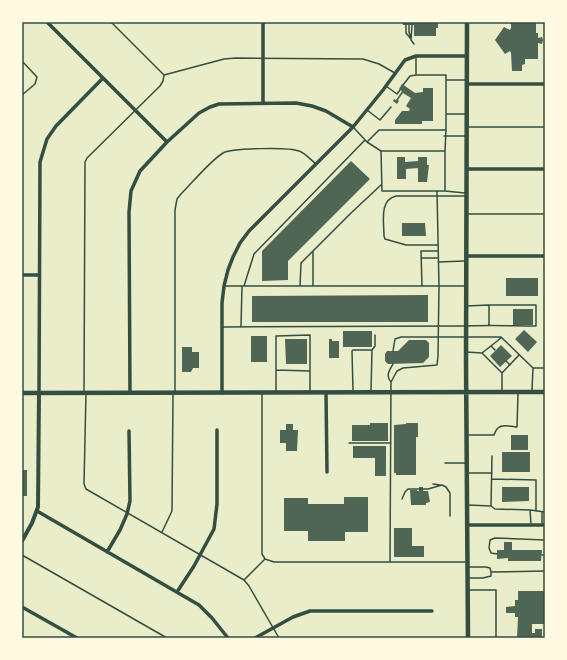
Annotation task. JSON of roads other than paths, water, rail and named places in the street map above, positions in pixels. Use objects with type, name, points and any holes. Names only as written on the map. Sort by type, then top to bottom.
[{"type":"main road","points":[[467,22],[466,352],[468,435],[468,638]]},
{"type":"main road","points":[[22,393],[545,392]]},
{"type":"street","points":[[47,22],[167,142]]},
{"type":"street","points":[[263,22],[263,103]]},
{"type":"street","points":[[222,392],[222,303],[224,286],[228,270],[240,243],[249,232],[353,127],[405,60],[416,56],[467,56]]},
{"type":"street","points":[[22,541],[37,512],[39,495],[39,173],[42,151],[47,139],[56,126],[103,78]]},
{"type":"street","points":[[467,82],[545,84]]},
{"type":"street","points":[[130,393],[129,212],[130,196],[135,180],[140,171],[167,142],[199,113],[210,107],[227,103],[296,103],[312,106],[326,110],[353,127]]},
{"type":"street","points":[[466,169],[545,169]]},
{"type":"street","points":[[466,258],[545,256]]},
{"type":"street","points":[[22,275],[39,275]]},
{"type":"street","points":[[326,392],[327,472]]},
{"type":"street","points":[[177,592],[201,556],[214,530],[217,518],[217,430]]},
{"type":"street","points":[[107,552],[120,530],[127,514],[130,501],[130,431]]},
{"type":"street","points":[[37,512],[199,605],[228,638]]},
{"type":"street","points":[[468,525],[543,525]]},
{"type":"street","points":[[22,607],[77,638]]},
{"type":"street","points":[[255,638],[293,617],[310,611],[432,611]]},
{"type":"lane","points":[[111,22],[164,75]]},
{"type":"lane","points":[[406,25],[406,33],[412,40]]},
{"type":"lane","points":[[409,25],[409,32],[414,44]]},
{"type":"lane","points":[[412,25],[412,40]]},
{"type":"lane","points":[[416,56],[416,75]]},
{"type":"lane","points":[[164,75],[224,59],[263,58],[363,59],[379,64],[395,73]]},
{"type":"lane","points":[[22,61],[37,77],[35,84],[22,95]]},
{"type":"lane","points":[[164,75],[160,86],[84,162],[85,486],[89,491],[127,514],[244,580],[279,638]]},
{"type":"lane","points":[[404,85],[410,76],[446,75],[446,130],[444,136],[445,191]]},
{"type":"lane","points":[[446,80],[467,82]]},
{"type":"lane","points":[[386,86],[397,94],[400,90]]},
{"type":"lane","points":[[366,110],[380,120],[391,107]]},
{"type":"lane","points":[[446,114],[466,114]]},
{"type":"lane","points":[[353,127],[366,141],[381,151],[444,151]]},
{"type":"lane","points":[[466,127],[545,127]]},
{"type":"lane","points":[[242,327],[243,286],[254,254],[366,141],[379,130],[446,130]]},
{"type":"lane","points":[[444,136],[466,136]]},
{"type":"lane","points":[[161,533],[172,511],[175,210],[177,199],[180,194],[215,159],[228,151],[244,149],[295,150],[316,164]]},
{"type":"lane","points":[[381,151],[382,191],[445,191],[466,194]]},
{"type":"lane","points":[[300,286],[301,263],[350,213],[382,186]]},
{"type":"lane","points":[[390,562],[391,382],[397,372],[403,368],[436,365],[439,326],[439,286],[436,191]]},
{"type":"lane","points":[[438,244],[406,245],[385,239],[385,204],[388,200],[396,196],[466,194]]},
{"type":"lane","points":[[466,214],[545,214]]},
{"type":"lane","points":[[313,251],[313,286]]},
{"type":"lane","points":[[422,286],[421,251],[438,251]]},
{"type":"lane","points":[[421,258],[438,258]]},
{"type":"lane","points":[[438,262],[466,258]]},
{"type":"lane","points":[[224,286],[466,286]]},
{"type":"lane","points":[[222,327],[536,326],[536,305],[466,306]]},
{"type":"lane","points":[[489,306],[489,325]]},
{"type":"lane","points":[[276,392],[276,336],[310,335],[310,392]]},
{"type":"lane","points":[[371,392],[372,350],[375,346],[375,335]]},
{"type":"lane","points":[[393,351],[394,342],[397,337],[502,337],[533,368],[545,368]]},
{"type":"lane","points":[[482,353],[502,337]]},
{"type":"lane","points":[[491,346],[495,350]]},
{"type":"lane","points":[[352,392],[352,351],[372,350]]},
{"type":"lane","points":[[466,352],[482,353],[502,373],[502,392]]},
{"type":"lane","points":[[502,373],[519,355]]},
{"type":"lane","points":[[506,361],[510,365]]},
{"type":"lane","points":[[391,382],[388,379],[388,375],[393,364]]},
{"type":"lane","points":[[532,392],[533,368]]},
{"type":"lane","points":[[276,370],[311,371]]},
{"type":"lane","points":[[262,392],[262,554],[265,559],[274,562],[468,564],[490,568],[491,572]]},
{"type":"lane","points":[[468,435],[494,435],[498,427],[517,427],[518,392]]},
{"type":"lane","points":[[349,443],[391,443]]},
{"type":"lane","points":[[491,506],[492,456]]},
{"type":"lane","points":[[445,463],[468,463]]},
{"type":"lane","points":[[468,473],[492,473]]},
{"type":"lane","points":[[492,479],[536,480],[536,511]]},
{"type":"lane","points":[[433,484],[442,485],[450,492],[450,516]]},
{"type":"lane","points":[[402,499],[408,489],[428,489],[442,485]]},
{"type":"lane","points":[[468,505],[491,506],[495,509],[545,512]]},
{"type":"lane","points":[[530,510],[531,525]]},
{"type":"lane","points":[[542,512],[543,525]]},
{"type":"lane","points":[[497,554],[491,553],[488,548],[490,540],[495,538],[545,540]]},
{"type":"lane","points":[[22,555],[167,638]]},
{"type":"lane","points":[[244,580],[265,559]]},
{"type":"lane","points":[[491,572],[545,571]]},
{"type":"lane","points":[[468,578],[488,578],[491,572]]},
{"type":"lane","points":[[468,590],[496,590],[496,638]]}]
